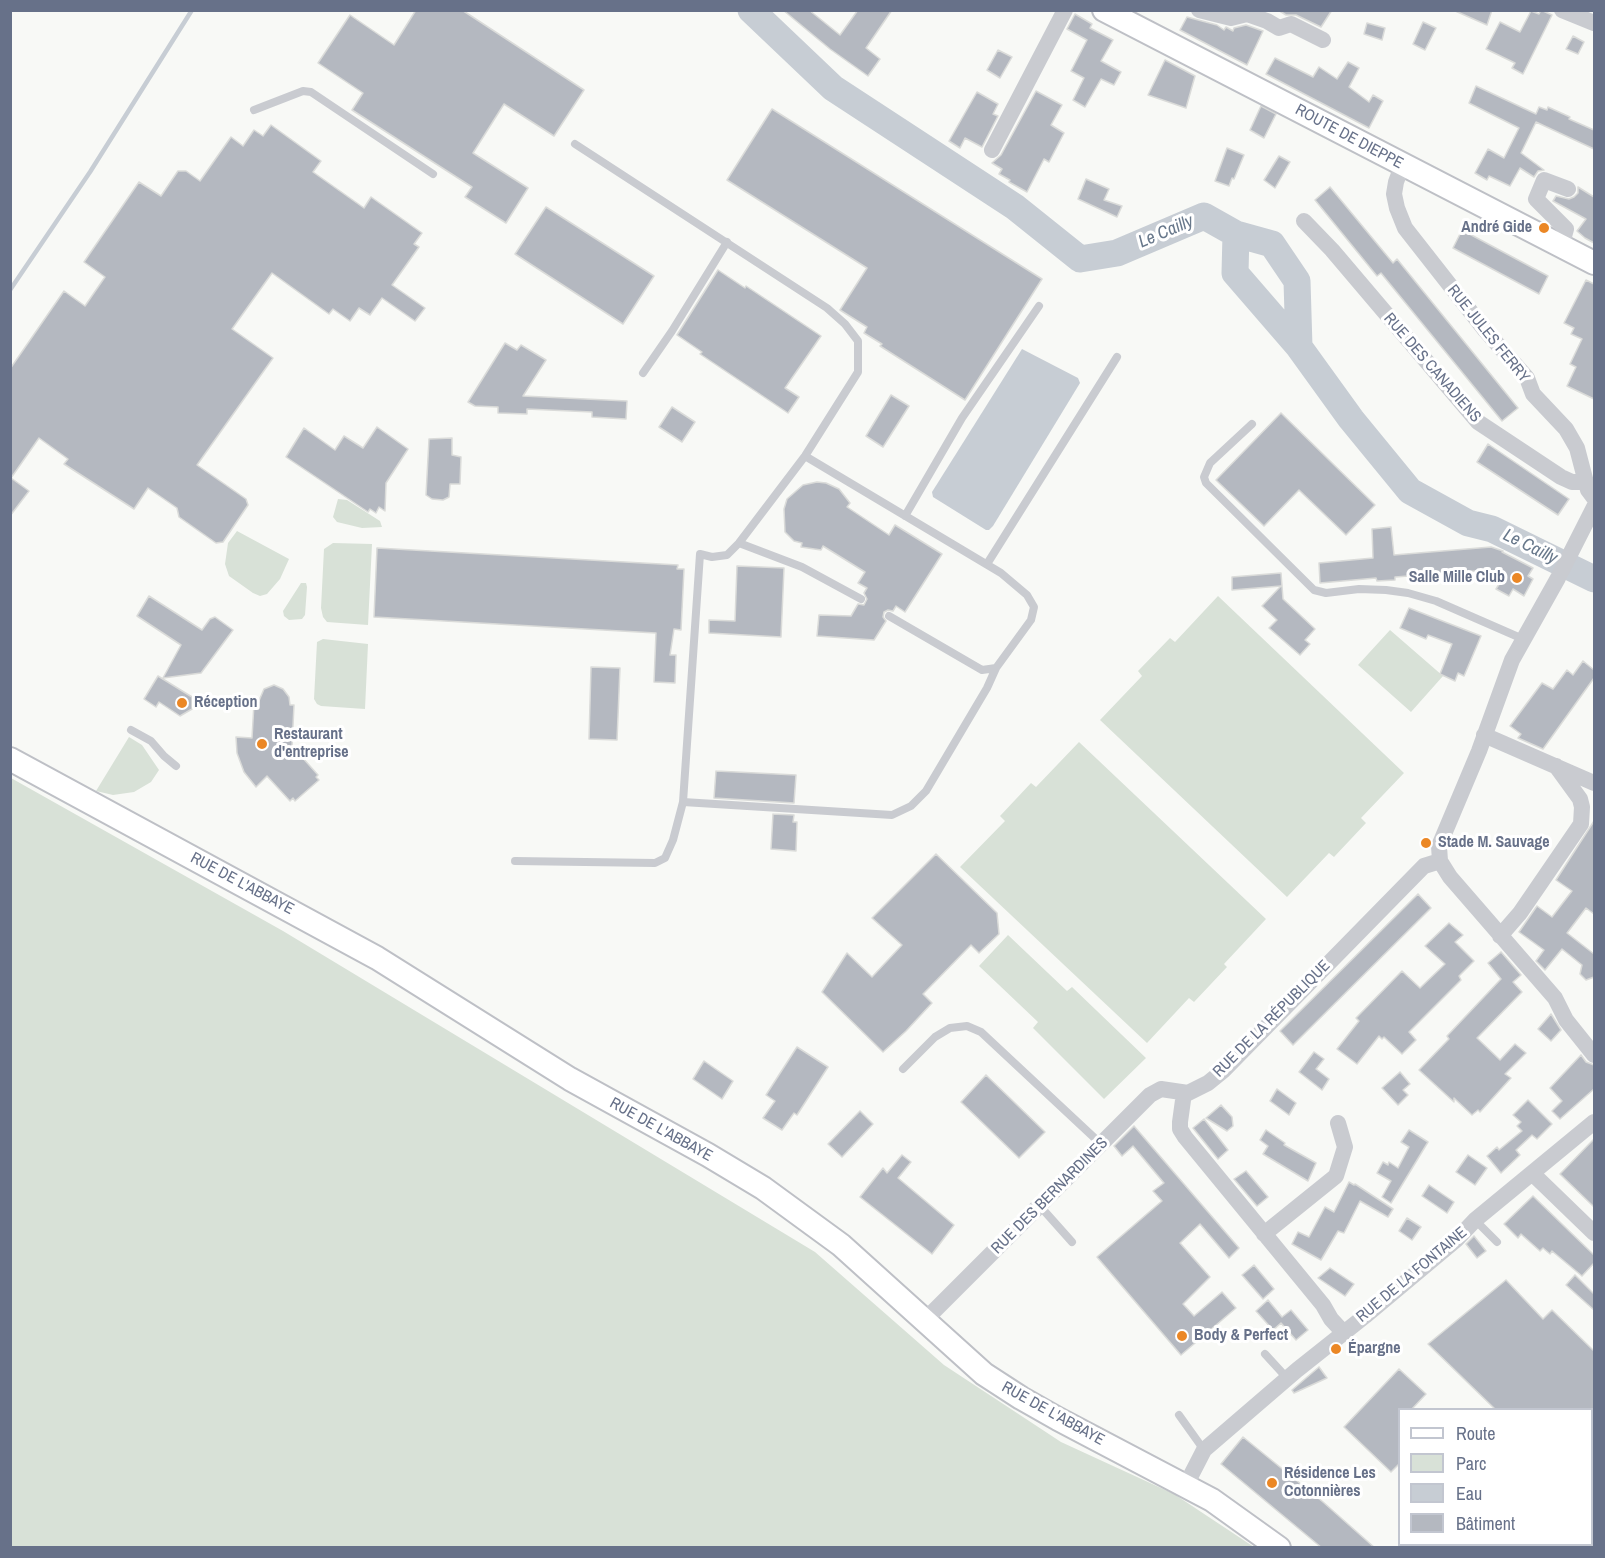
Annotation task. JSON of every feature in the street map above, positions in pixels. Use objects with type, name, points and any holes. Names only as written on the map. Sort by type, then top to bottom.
[{"type":"street","points":[[992,150],[1065,10]]},
{"type":"street","points":[[1199,10],[1231,18],[1247,14],[1268,21],[1279,28],[1292,24],[1323,40]]},
{"type":"street","points":[[1562,10],[1594,23]]},
{"type":"street","name":"ROUTE DE DIEPPE","points":[[1107,11],[1402,166],[1594,263]]},
{"type":"street","name":"RUE JULES FERRY","points":[[1402,166],[1394,194],[1405,228],[1485,330],[1527,378],[1533,394],[1566,429],[1577,448],[1585,482],[1594,498]]},
{"type":"street","points":[[1561,247],[1566,229],[1536,199],[1546,174],[1568,189]]},
{"type":"street","name":"RUE DES CANADIENS","points":[[1304,221],[1332,250],[1478,422],[1561,477],[1572,482],[1585,482]]},
{"type":"street","points":[[1594,507],[1558,578],[1512,660],[1439,846],[1440,861],[1450,877],[1555,998],[1566,1020],[1594,1055]]},
{"type":"street","points":[[1484,735],[1594,783]]},
{"type":"street","name":"RUE DE L'ABBAYE","points":[[10,759],[377,958],[570,1079],[763,1188],[841,1245],[984,1374],[1021,1398],[1186,1485],[1235,1515],[1279,1548]]},
{"type":"street","points":[[1500,936],[1520,913],[1581,824],[1580,800],[1556,766]]},
{"type":"street","name":"RUE DE LA RÉPUBLIQUE","points":[[1184,1092],[1198,1089],[1224,1070],[1424,866],[1440,861]]},
{"type":"street","name":"RUE DES BERNARDINES","points":[[924,1321],[1150,1095],[1161,1089],[1184,1092]]},
{"type":"street","points":[[1184,1092],[1180,1129],[1323,1305],[1342,1332]]},
{"type":"street","name":"RUE DE LA FONTAINE","points":[[1186,1485],[1204,1450],[1594,1122]]},
{"type":"street","points":[[1264,1234],[1336,1176],[1345,1147],[1338,1123]]},
{"type":"street","points":[[1533,1174],[1594,1233]]},
{"type":"lane","points":[[254,110],[303,91],[311,92],[433,174]]},
{"type":"lane","points":[[515,861],[655,863],[665,858],[673,840],[683,802],[700,554],[712,557],[727,555],[739,543],[805,456],[858,372],[858,341],[845,324],[827,308],[575,144]]},
{"type":"lane","points":[[643,373],[727,242]]},
{"type":"lane","points":[[905,516],[962,418],[1039,306]]},
{"type":"lane","points":[[987,564],[1117,357]]},
{"type":"lane","points":[[1252,424],[1210,463],[1205,471],[1206,483],[1314,590],[1326,593],[1359,589],[1408,593],[1436,601],[1523,639]]},
{"type":"lane","points":[[683,802],[892,815],[911,806],[926,791],[987,688],[996,668],[1031,620],[1034,607],[1027,595],[1001,573],[805,456]]},
{"type":"lane","points":[[739,543],[802,567],[861,599]]},
{"type":"lane","points":[[889,616],[967,663],[982,670],[996,668]]},
{"type":"lane","points":[[131,730],[151,741],[176,766]]},
{"type":"lane","points":[[903,1069],[935,1037],[950,1028],[967,1026],[981,1032],[1101,1144]]},
{"type":"lane","points":[[1039,1205],[1072,1242]]},
{"type":"lane","points":[[1475,1220],[1497,1242]]},
{"type":"lane","points":[[1265,1354],[1287,1378]]},
{"type":"lane","points":[[1179,1414],[1204,1450]]},
{"type":"green space","points":[[338,499],[347,500],[380,521],[382,527],[362,528],[337,522],[333,517]]},
{"type":"green space","points":[[237,531],[289,559],[280,579],[267,594],[260,596],[253,593],[229,576],[225,564],[228,543]]},
{"type":"green space","points":[[333,543],[372,544],[368,625],[327,622],[323,617],[321,608],[324,549]]},
{"type":"green space","points":[[301,583],[306,583],[307,587],[305,615],[302,619],[289,620],[284,616],[283,611]]},
{"type":"green space","points":[[1218,596],[1404,773],[1361,818],[1366,823],[1334,857],[1329,853],[1287,897],[1100,720],[1142,676],[1138,671],[1170,638],[1175,642]]},
{"type":"green space","points":[[1390,630],[1443,676],[1411,712],[1358,665]]},
{"type":"green space","points":[[323,639],[368,644],[365,709],[321,706],[314,699],[317,642]]},
{"type":"green space","points":[[129,737],[142,745],[159,770],[151,782],[134,792],[113,795],[96,791]]},
{"type":"green space","points":[[1079,742],[1266,919],[1224,964],[1227,967],[1194,1002],[1189,998],[1147,1043],[960,867],[1005,821],[1000,816],[1031,783],[1036,787]]},
{"type":"green space","points":[[11,778],[283,931],[815,1252],[944,1365],[1061,1442],[1174,1494],[1254,1547],[11,1547]]},
{"type":"green space","points":[[1008,935],[1067,991],[1072,987],[1146,1058],[1104,1099],[1033,1028],[1038,1022],[979,966]]},
{"type":"water","points":[[1022,349],[1078,378],[1080,383],[993,526],[986,530],[933,497],[932,492]]},
{"type":"building","points":[[416,10],[462,10],[584,90],[554,136],[504,104],[473,153],[528,188],[506,223],[465,197],[472,187],[352,110],[363,93],[318,63],[350,15],[394,45]]},
{"type":"building","points":[[783,10],[809,10],[840,35],[858,10],[892,10],[866,48],[880,59],[868,76],[830,49]]},
{"type":"building","points":[[1278,10],[1332,10],[1321,27],[1296,15],[1286,15]]},
{"type":"building","points":[[1453,10],[1492,10],[1487,25]]},
{"type":"building","points":[[1541,10],[1552,15],[1523,74],[1512,68],[1515,63],[1486,49],[1500,22],[1520,32],[1531,11],[1539,14]]},
{"type":"building","points":[[1075,14],[1092,24],[1090,28],[1113,40],[1101,61],[1121,72],[1114,85],[1101,79],[1085,107],[1073,100],[1084,78],[1071,71],[1087,40],[1067,29]]},
{"type":"building","points":[[1187,17],[1217,25],[1224,30],[1226,27],[1233,31],[1234,28],[1246,25],[1263,31],[1247,65],[1180,30]]},
{"type":"building","points":[[1423,22],[1436,28],[1425,50],[1413,44]]},
{"type":"building","points":[[1367,23],[1385,28],[1382,40],[1364,34]]},
{"type":"building","points":[[1573,36],[1584,42],[1578,54],[1566,49]]},
{"type":"building","points":[[998,50],[1012,57],[1000,78],[987,70]]},
{"type":"building","points":[[1275,58],[1313,77],[1319,67],[1337,79],[1348,62],[1359,68],[1349,87],[1369,102],[1373,95],[1383,101],[1369,128],[1266,74]]},
{"type":"building","points":[[1165,60],[1195,76],[1186,108],[1148,95]]},
{"type":"building","points":[[1476,86],[1536,114],[1539,107],[1547,110],[1548,107],[1570,117],[1569,119],[1594,130],[1594,149],[1536,122],[1521,153],[1544,170],[1538,171],[1534,177],[1520,168],[1510,186],[1489,176],[1487,180],[1475,173],[1488,149],[1504,158],[1519,128],[1469,103]]},
{"type":"building","points":[[1036,91],[1062,105],[1051,125],[1064,133],[1049,162],[1044,159],[1027,192],[999,174],[1002,169],[992,163],[1001,155]]},
{"type":"building","points":[[977,92],[998,104],[993,114],[998,116],[982,147],[965,138],[960,148],[949,141]]},
{"type":"building","points":[[1261,106],[1276,114],[1264,138],[1250,130]]},
{"type":"building","points":[[772,109],[1042,279],[965,400],[880,346],[882,344],[864,333],[867,327],[840,310],[867,268],[727,180]]},
{"type":"building","points":[[271,125],[321,161],[313,172],[364,208],[371,197],[422,233],[414,244],[419,247],[392,285],[425,308],[415,321],[382,298],[370,315],[359,308],[350,321],[333,309],[329,314],[272,273],[232,329],[273,358],[197,465],[246,499],[248,505],[223,542],[216,543],[179,517],[177,508],[148,488],[134,509],[64,464],[68,459],[39,438],[11,478],[29,491],[10,516],[10,369],[64,291],[85,306],[105,277],[84,262],[139,182],[161,196],[178,171],[186,171],[200,181],[231,137],[243,146],[254,130],[263,136]]},
{"type":"building","points":[[1227,148],[1244,155],[1229,186],[1215,181]]},
{"type":"building","points":[[1279,156],[1290,162],[1275,188],[1264,180]]},
{"type":"building","points":[[1086,179],[1109,189],[1104,200],[1122,206],[1117,217],[1078,199]]},
{"type":"building","points":[[1330,187],[1393,263],[1397,259],[1518,408],[1502,421],[1381,273],[1377,276],[1315,200]]},
{"type":"building","points":[[1578,187],[1594,197],[1594,243],[1577,231],[1586,219],[1553,201],[1556,196],[1569,199],[1574,197],[1578,193]]},
{"type":"building","points":[[546,207],[654,276],[623,324],[515,254]]},
{"type":"building","points":[[1462,230],[1548,276],[1539,294],[1453,248]]},
{"type":"building","points":[[718,270],[821,336],[785,388],[799,397],[788,413],[700,354],[702,352],[677,335]]},
{"type":"building","points":[[1586,280],[1594,284],[1594,399],[1567,386],[1576,367],[1570,364],[1582,339],[1571,334],[1574,328],[1564,323]]},
{"type":"building","points":[[505,343],[517,350],[521,345],[546,360],[523,396],[627,401],[626,419],[592,417],[592,412],[527,409],[527,414],[498,413],[498,407],[475,406],[468,402]]},
{"type":"building","points":[[891,395],[909,406],[883,447],[866,436]]},
{"type":"building","points":[[672,407],[695,422],[682,442],[659,427]]},
{"type":"building","points":[[1281,413],[1375,505],[1346,535],[1299,490],[1264,526],[1216,480]]},
{"type":"building","points":[[377,427],[408,449],[386,483],[385,511],[379,507],[376,513],[370,509],[368,512],[286,457],[304,428],[335,450],[344,436],[363,448]]},
{"type":"building","points":[[452,438],[452,455],[461,457],[460,484],[450,484],[449,497],[443,500],[432,499],[426,495],[429,439]]},
{"type":"building","points":[[1488,444],[1569,499],[1558,515],[1477,462]]},
{"type":"building","points":[[817,482],[839,489],[850,503],[847,507],[889,535],[895,525],[942,554],[905,612],[896,606],[893,611],[884,612],[883,617],[886,621],[874,640],[817,636],[819,615],[851,616],[858,604],[864,605],[867,599],[864,593],[867,588],[858,583],[865,572],[823,546],[821,550],[801,547],[802,543],[794,541],[785,532],[784,509],[787,499],[803,485]]},
{"type":"building","points":[[1391,527],[1394,555],[1491,547],[1533,568],[1528,576],[1533,579],[1524,596],[1513,589],[1509,596],[1496,589],[1503,578],[1489,570],[1395,577],[1395,580],[1377,581],[1376,578],[1320,583],[1319,563],[1373,558],[1372,529]]},
{"type":"building","points":[[377,548],[678,565],[677,569],[684,569],[681,630],[674,629],[670,655],[676,655],[675,683],[654,682],[656,633],[374,617]]},
{"type":"building","points":[[737,566],[784,568],[781,637],[709,633],[709,620],[735,621]]},
{"type":"building","points":[[1281,573],[1283,599],[1315,629],[1305,640],[1310,644],[1300,655],[1269,628],[1277,620],[1262,606],[1281,586],[1232,590],[1232,577]]},
{"type":"building","points":[[149,596],[202,630],[210,619],[215,617],[233,630],[201,673],[163,678],[181,645],[137,616]]},
{"type":"building","points":[[1409,608],[1481,636],[1464,676],[1458,673],[1455,681],[1440,674],[1452,644],[1428,635],[1426,639],[1400,628]]},
{"type":"building","points":[[1583,661],[1594,670],[1594,678],[1543,749],[1518,738],[1521,734],[1510,726],[1542,683],[1553,689],[1567,670],[1573,675]]},
{"type":"building","points":[[591,667],[620,668],[617,740],[589,739]]},
{"type":"building","points":[[158,676],[192,697],[192,709],[180,716],[159,702],[156,707],[144,699]]},
{"type":"building","name":"Restaurant d'entreprise","points":[[274,685],[283,689],[289,697],[290,705],[294,705],[292,746],[318,775],[316,777],[319,780],[295,801],[293,798],[290,801],[267,776],[256,787],[244,772],[237,753],[236,737],[252,738],[254,703],[258,703],[264,689]]},
{"type":"building","points":[[716,771],[796,775],[794,803],[714,798]]},
{"type":"building","points":[[773,814],[794,815],[793,822],[797,822],[796,851],[771,849]]},
{"type":"building","points":[[1594,821],[1594,914],[1586,908],[1567,933],[1594,954],[1594,977],[1586,980],[1580,974],[1582,965],[1562,949],[1545,970],[1536,961],[1544,950],[1519,932],[1537,906],[1552,917],[1572,891],[1556,880]]},
{"type":"building","points":[[936,854],[997,913],[999,934],[979,953],[971,945],[923,994],[932,1003],[883,1052],[822,992],[847,953],[872,977],[902,945],[872,918]]},
{"type":"building","points":[[1418,894],[1431,908],[1293,1045],[1280,1031]]},
{"type":"building","points":[[1449,923],[1463,935],[1455,942],[1474,961],[1459,976],[1461,980],[1409,1032],[1416,1040],[1402,1054],[1384,1037],[1382,1039],[1379,1036],[1357,1064],[1337,1049],[1359,1021],[1356,1018],[1402,971],[1420,988],[1445,964],[1425,946]]},
{"type":"building","points":[[1501,952],[1521,975],[1513,982],[1522,992],[1477,1038],[1500,1060],[1515,1044],[1526,1053],[1505,1074],[1511,1078],[1480,1112],[1478,1110],[1472,1115],[1419,1070],[1449,1039],[1447,1036],[1501,979],[1488,963]]},
{"type":"building","points":[[1551,1014],[1561,1030],[1551,1041],[1538,1029]]},
{"type":"building","points":[[797,1047],[828,1067],[797,1115],[794,1113],[782,1130],[763,1118],[775,1101],[766,1095]]},
{"type":"building","points":[[1314,1052],[1324,1059],[1316,1069],[1329,1079],[1322,1090],[1299,1072]]},
{"type":"building","points":[[1581,1055],[1586,1062],[1594,1065],[1594,1089],[1560,1119],[1552,1111],[1562,1101],[1550,1088]]},
{"type":"building","points":[[704,1061],[733,1081],[722,1099],[693,1079]]},
{"type":"building","points":[[1400,1072],[1410,1084],[1403,1090],[1408,1095],[1398,1105],[1382,1088]]},
{"type":"building","points":[[986,1075],[1045,1132],[1019,1158],[961,1102]]},
{"type":"building","points":[[1277,1089],[1296,1103],[1289,1115],[1270,1101]]},
{"type":"building","points":[[1528,1100],[1552,1124],[1537,1139],[1532,1135],[1516,1150],[1520,1155],[1501,1173],[1487,1156],[1497,1147],[1499,1150],[1522,1131],[1517,1126],[1521,1122],[1513,1115]]},
{"type":"building","points":[[1221,1105],[1232,1117],[1233,1126],[1227,1131],[1206,1118]]},
{"type":"building","points":[[860,1111],[873,1124],[842,1157],[828,1144]]},
{"type":"building","points":[[1204,1119],[1228,1150],[1218,1159],[1193,1128]]},
{"type":"building","points":[[1134,1126],[1239,1248],[1229,1258],[1200,1224],[1180,1243],[1210,1277],[1183,1304],[1194,1316],[1222,1292],[1236,1308],[1181,1355],[1097,1257],[1162,1201],[1153,1191],[1164,1183],[1133,1146],[1122,1156],[1114,1146]]},
{"type":"building","points":[[1266,1130],[1285,1143],[1284,1145],[1316,1163],[1308,1181],[1263,1154],[1268,1146],[1260,1140]]},
{"type":"building","points":[[1409,1130],[1428,1142],[1391,1203],[1382,1197],[1391,1181],[1377,1173],[1383,1162],[1388,1165],[1389,1162],[1398,1168],[1409,1147],[1401,1142]]},
{"type":"building","points":[[1594,1139],[1594,1207],[1560,1174]]},
{"type":"building","points":[[902,1155],[911,1162],[898,1178],[954,1225],[932,1254],[860,1197],[883,1168],[887,1173]]},
{"type":"building","points":[[1468,1155],[1487,1168],[1475,1185],[1456,1172]]},
{"type":"building","points":[[1246,1171],[1268,1197],[1257,1206],[1234,1179]]},
{"type":"building","points":[[1349,1182],[1393,1209],[1388,1217],[1360,1201],[1344,1233],[1338,1231],[1321,1260],[1292,1244],[1298,1232],[1309,1237],[1325,1207],[1334,1212]]},
{"type":"building","points":[[1429,1185],[1454,1202],[1447,1213],[1422,1196]]},
{"type":"building","points":[[1533,1196],[1594,1255],[1594,1263],[1582,1276],[1552,1251],[1550,1254],[1543,1248],[1540,1251],[1521,1234],[1518,1238],[1504,1224]]},
{"type":"building","points":[[1407,1218],[1421,1227],[1412,1240],[1399,1231]]},
{"type":"building","points":[[1474,1236],[1486,1251],[1477,1258],[1466,1244]]},
{"type":"building","points":[[1254,1265],[1274,1289],[1263,1299],[1242,1275]]},
{"type":"building","points":[[1330,1268],[1354,1284],[1345,1296],[1318,1278]]},
{"type":"building","points":[[1575,1275],[1594,1294],[1594,1310],[1566,1285]]},
{"type":"building","points":[[1506,1280],[1543,1319],[1552,1310],[1594,1351],[1594,1410],[1593,1408],[1494,1408],[1428,1344]]},
{"type":"building","points":[[1268,1300],[1282,1317],[1291,1310],[1308,1330],[1296,1340],[1281,1323],[1273,1330],[1256,1311]]},
{"type":"building","points":[[1319,1367],[1327,1378],[1294,1393],[1292,1390]]},
{"type":"building","points":[[1399,1369],[1426,1394],[1413,1408],[1398,1408],[1398,1465],[1391,1472],[1344,1427]]},
{"type":"building","name":"Résidence Les Cotonnières","points":[[1243,1437],[1375,1548],[1322,1548],[1221,1464]]},
{"type":"waterway","points":[[10,290],[90,172],[192,10]]},
{"type":"waterway","name":"Le Cailly","points":[[751,10],[833,88],[1015,207],[1080,259],[1117,253],[1204,216],[1236,234],[1272,244],[1297,281],[1299,347],[1351,419],[1410,491],[1468,523],[1492,529],[1594,579]]},
{"type":"waterway","points":[[1236,234],[1235,273],[1299,347]]},
{"type":"place","name":"André Gide","points":[[1544,228]]},
{"type":"place","name":"Salle Mille Club","points":[[1517,578]]},
{"type":"place","name":"Réception","points":[[182,703]]},
{"type":"place","name":"Restaurant d'entreprise","points":[[262,744]]},
{"type":"place","name":"Stade M. Sauvage","points":[[1426,843]]},
{"type":"place","name":"Body & Perfect","points":[[1182,1336]]},
{"type":"place","name":"Épargne","points":[[1336,1349]]},
{"type":"place","name":"Résidence Les Cotonnières","points":[[1272,1483]]}]
